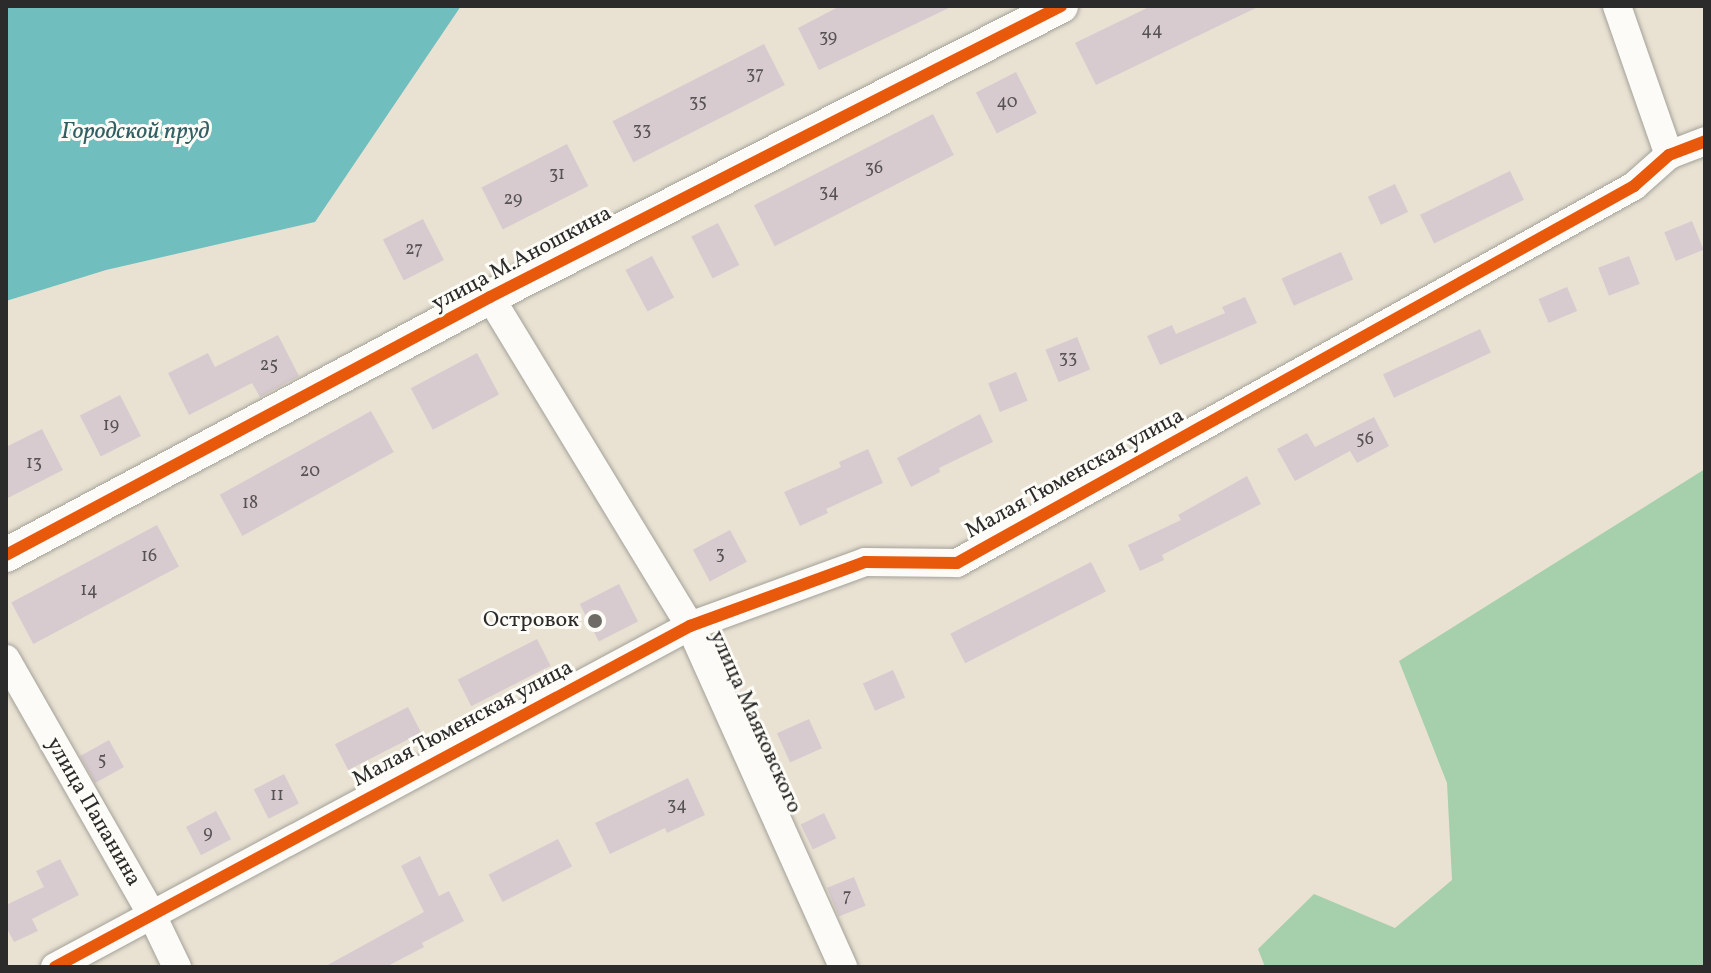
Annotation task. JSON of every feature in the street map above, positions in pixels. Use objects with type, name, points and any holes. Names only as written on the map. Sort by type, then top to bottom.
[{"type":"street","name":"улица М.Аношкина","points":[[6,555],[490,297],[1061,6]]},
{"type":"street","points":[[1617,6],[1669,155]]},
{"type":"street","name":"Малая Тюменская улица","points":[[55,967],[690,626],[865,562],[957,563],[1634,186],[1669,155],[1705,141]]},
{"type":"street","name":"улица Маяковского","points":[[490,297],[690,626],[843,967]]},
{"type":"street","name":"улица Папанина","points":[[6,659],[151,913],[177,967]]},
{"type":"green space","points":[[1705,469],[1705,967],[1265,967],[1258,949],[1314,894],[1395,928],[1452,880],[1447,783],[1399,661]]},
{"type":"water","name":"Городской пруд","points":[[6,6],[461,6],[315,222],[106,270],[6,301]]},
{"type":"building","points":[[840,6],[953,6],[819,70],[798,28]]},
{"type":"building","points":[[1151,6],[1260,6],[1096,85],[1075,43]]},
{"type":"building","points":[[764,44],[785,85],[633,162],[613,121]]},
{"type":"building","points":[[1016,72],[1037,113],[997,133],[976,92]]},
{"type":"building","points":[[933,114],[954,155],[775,246],[754,205]]},
{"type":"building","points":[[567,144],[588,186],[503,229],[481,188]]},
{"type":"building","points":[[1510,171],[1524,200],[1434,244],[1420,215]]},
{"type":"building","points":[[1395,184],[1408,212],[1381,225],[1368,197]]},
{"type":"building","points":[[423,219],[444,260],[404,280],[383,239]]},
{"type":"building","points":[[1692,221],[1704,250],[1676,261],[1664,232]]},
{"type":"building","points":[[718,223],[739,265],[713,278],[691,237]]},
{"type":"building","points":[[1341,252],[1353,279],[1294,306],[1282,278]]},
{"type":"building","points":[[652,256],[674,297],[648,312],[626,270]]},
{"type":"building","points":[[1629,256],[1640,284],[1609,296],[1598,268]]},
{"type":"building","points":[[1567,287],[1577,311],[1549,323],[1538,299]]},
{"type":"building","points":[[1245,297],[1257,323],[1160,365],[1147,336],[1172,325],[1176,334],[1225,313],[1222,307]]},
{"type":"building","points":[[1480,329],[1491,353],[1394,398],[1383,374]]},
{"type":"building","points":[[278,335],[299,376],[260,397],[252,383],[189,415],[168,373],[208,353],[215,367]]},
{"type":"building","points":[[1077,337],[1090,369],[1059,382],[1045,350]]},
{"type":"building","points":[[477,353],[499,394],[433,430],[411,388]]},
{"type":"building","points":[[1016,372],[1028,401],[1000,412],[988,383]]},
{"type":"building","points":[[120,395],[141,436],[101,456],[80,415]]},
{"type":"building","points":[[371,411],[394,452],[242,536],[220,495]]},
{"type":"building","points":[[980,414],[993,442],[939,468],[940,472],[911,487],[897,458]]},
{"type":"building","points":[[1374,417],[1389,446],[1357,463],[1350,451],[1295,481],[1277,449],[1307,433],[1315,447]]},
{"type":"building","points":[[42,429],[63,470],[6,499],[6,447]]},
{"type":"building","points":[[868,449],[883,483],[826,509],[828,513],[800,526],[784,492],[841,467],[839,462]]},
{"type":"building","points":[[1247,476],[1261,504],[1162,555],[1164,560],[1140,571],[1128,545],[1181,520],[1178,515]]},
{"type":"building","points":[[157,525],[179,566],[33,644],[11,602]]},
{"type":"building","points":[[730,530],[747,562],[710,582],[693,550]]},
{"type":"building","points":[[1091,562],[1106,591],[965,663],[950,634]]},
{"type":"building","points":[[619,584],[638,621],[599,641],[580,604]]},
{"type":"building","points":[[537,639],[551,666],[471,706],[458,679]]},
{"type":"building","points":[[893,670],[905,697],[875,711],[863,683]]},
{"type":"building","points":[[408,707],[421,733],[348,770],[335,744]]},
{"type":"building","points":[[809,719],[822,748],[790,762],[777,733]]},
{"type":"building","points":[[109,740],[124,767],[95,783],[80,756]]},
{"type":"building","points":[[284,774],[299,803],[269,819],[254,789]]},
{"type":"building","points":[[688,778],[705,815],[667,833],[665,828],[610,854],[595,823]]},
{"type":"building","points":[[216,811],[231,839],[201,855],[186,827]]},
{"type":"building","points":[[824,813],[836,838],[813,850],[801,824]]},
{"type":"building","points":[[558,839],[572,867],[503,902],[489,874]]},
{"type":"building","points":[[420,856],[439,896],[449,891],[464,921],[386,967],[324,967],[424,912],[401,866]]},
{"type":"building","points":[[60,859],[79,895],[32,919],[38,931],[14,942],[6,927],[6,905],[44,887],[36,871]]},
{"type":"building","points":[[854,877],[866,906],[839,917],[827,888]]},
{"type":"cycle path","points":[[6,555],[490,297],[1061,6]]},
{"type":"cycle path","points":[[55,967],[690,626],[865,562],[957,563],[1634,186],[1669,155],[1705,141]]},
{"type":"place","name":"Островок","points":[[595,621]]}]
